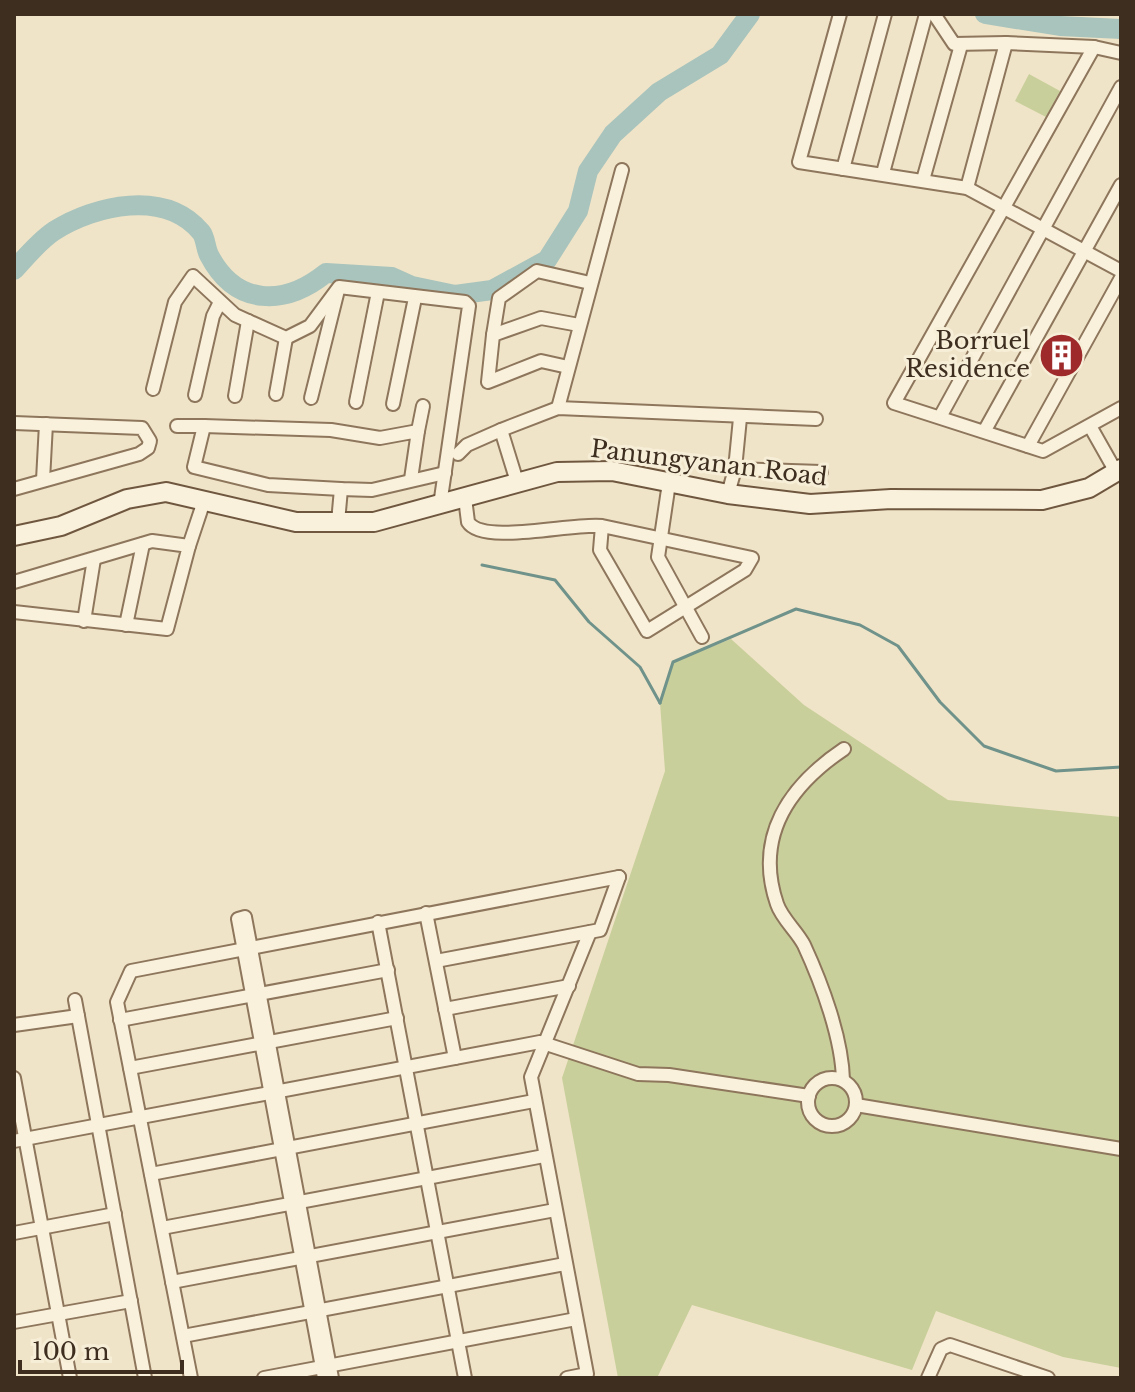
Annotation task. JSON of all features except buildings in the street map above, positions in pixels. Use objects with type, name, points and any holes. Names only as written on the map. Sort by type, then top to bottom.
[{"type":"street","points":[[840,14],[799,162],[967,188],[1121,271]]},
{"type":"street","points":[[843,169],[885,14]]},
{"type":"street","points":[[883,173],[926,14]]},
{"type":"street","points":[[934,14],[949,41],[961,45],[1006,43],[1094,47],[1121,53]]},
{"type":"street","points":[[967,188],[1006,43]]},
{"type":"street","points":[[923,180],[961,45]]},
{"type":"street","points":[[1094,47],[894,403],[1043,451],[1121,408]]},
{"type":"street","points":[[940,417],[1121,87]]},
{"type":"street","points":[[558,408],[622,170]]},
{"type":"street","points":[[985,430],[1121,185]]},
{"type":"street","points":[[568,367],[541,361],[488,382],[499,298],[537,271],[590,283]]},
{"type":"street","points":[[153,389],[175,302],[193,276],[235,315],[286,338]]},
{"type":"street","points":[[1028,446],[1121,278]]},
{"type":"street","points":[[339,287],[465,302],[469,306],[440,505]]},
{"type":"street","points":[[286,338],[310,326],[339,287]]},
{"type":"street","points":[[311,398],[339,287]]},
{"type":"street","points":[[356,402],[378,292]]},
{"type":"street","points":[[393,404],[415,298]]},
{"type":"street","points":[[195,395],[213,316],[220,302]]},
{"type":"street","points":[[493,335],[541,318],[579,325]]},
{"type":"street","points":[[235,396],[248,321]]},
{"type":"street","points":[[276,394],[286,338]]},
{"type":"street","points":[[411,479],[423,406]]},
{"type":"street","points":[[458,454],[467,445],[558,408],[816,419]]},
{"type":"street","points":[[728,494],[735,469],[740,418]]},
{"type":"street","points":[[14,423],[142,428],[150,441],[139,454],[14,489]]},
{"type":"street","points":[[43,480],[46,424]]},
{"type":"street","points":[[177,426],[331,430],[380,438],[418,431]]},
{"type":"street","points":[[204,426],[194,467],[268,485],[372,490],[445,473]]},
{"type":"street","points":[[1090,426],[1118,471]]},
{"type":"street","points":[[501,430],[518,485]]},
{"type":"street","points":[[735,469],[821,472]]},
{"type":"street","name":"Panungyanan Road","points":[[14,536],[61,526],[127,499],[166,492],[296,522],[374,522],[557,472],[590,470],[635,474],[728,494],[810,504],[891,499],[1042,500],[1089,488],[1118,471]]},
{"type":"street","points":[[669,483],[658,557],[702,637]]},
{"type":"street","points":[[338,522],[341,489]]},
{"type":"street","points":[[465,498],[468,522],[480,530],[517,533],[584,523],[602,526],[660,540],[752,558],[745,570],[647,631],[600,550],[602,526]]},
{"type":"street","points":[[14,612],[167,629],[204,501]]},
{"type":"street","points":[[14,582],[152,541],[189,546]]},
{"type":"street","points":[[126,625],[143,544]]},
{"type":"street","points":[[84,621],[94,559]]},
{"type":"street","points":[[843,1080],[842,1048],[803,944],[777,907],[768,861],[774,833],[788,802],[817,767],[844,749]]},
{"type":"street","points":[[191,1378],[117,1002],[131,971],[619,877],[600,930],[436,961]]},
{"type":"street","points":[[426,913],[455,1058]]},
{"type":"street","points":[[378,922],[465,1378]]},
{"type":"street","points":[[567,1378],[587,1374],[531,1077],[590,932]]},
{"type":"street","points":[[247,947],[327,1372]]},
{"type":"street","points":[[120,1020],[388,970]]},
{"type":"street","points":[[445,1009],[569,986]]},
{"type":"street","points":[[75,1000],[145,1378]]},
{"type":"street","points":[[14,1025],[78,1016]]},
{"type":"street","points":[[130,1068],[397,1018]]},
{"type":"street","points":[[20,1140],[540,1042],[638,1074],[669,1075],[809,1096]]},
{"type":"street","points":[[14,1078],[20,1140],[42,1228],[70,1378]]},
{"type":"street","points":[[831,1078],[843,1080],[852,1088],[856,1105],[846,1122],[827,1126],[812,1115],[809,1096],[819,1082],[831,1078]]},
{"type":"street","points":[[151,1174],[534,1101]]},
{"type":"street","points":[[856,1105],[1121,1149]]},
{"type":"street","points":[[162,1228],[544,1156]]},
{"type":"street","points":[[172,1282],[555,1210]]},
{"type":"street","points":[[14,1233],[115,1214]]},
{"type":"street","points":[[183,1336],[565,1264]]},
{"type":"street","points":[[14,1322],[131,1301]]},
{"type":"street","points":[[264,1378],[327,1372],[458,1341],[576,1319]]},
{"type":"street","points":[[928,1378],[941,1349],[950,1345],[1048,1378]]},
{"type":"green space","points":[[1029,74],[1060,91],[1046,117],[1015,101]]},
{"type":"green space","points":[[731,639],[804,705],[948,800],[1121,817],[1121,1368],[1063,1357],[936,1311],[912,1370],[692,1305],[657,1378],[618,1378],[562,1078],[665,771],[660,703],[673,662]]},
{"type":"waterway","points":[[14,270],[43,239],[71,222],[109,209],[149,206],[169,210],[186,219],[203,234],[209,255],[220,272],[233,284],[262,296],[278,296],[294,291],[326,273],[392,277],[412,286],[455,295],[492,290],[547,260],[578,211],[588,171],[613,134],[659,92],[720,55],[750,14]]},
{"type":"waterway","points":[[985,14],[1060,26],[1121,29]]},
{"type":"waterway","points":[[482,565],[555,580],[589,622],[640,667],[660,703]]},
{"type":"waterway","points":[[660,703],[673,662],[796,609],[860,625],[898,646],[940,702],[984,746],[1056,771],[1121,767]]},
{"type":"place","name":"Borruel Residence","points":[[1061,355]]}]
